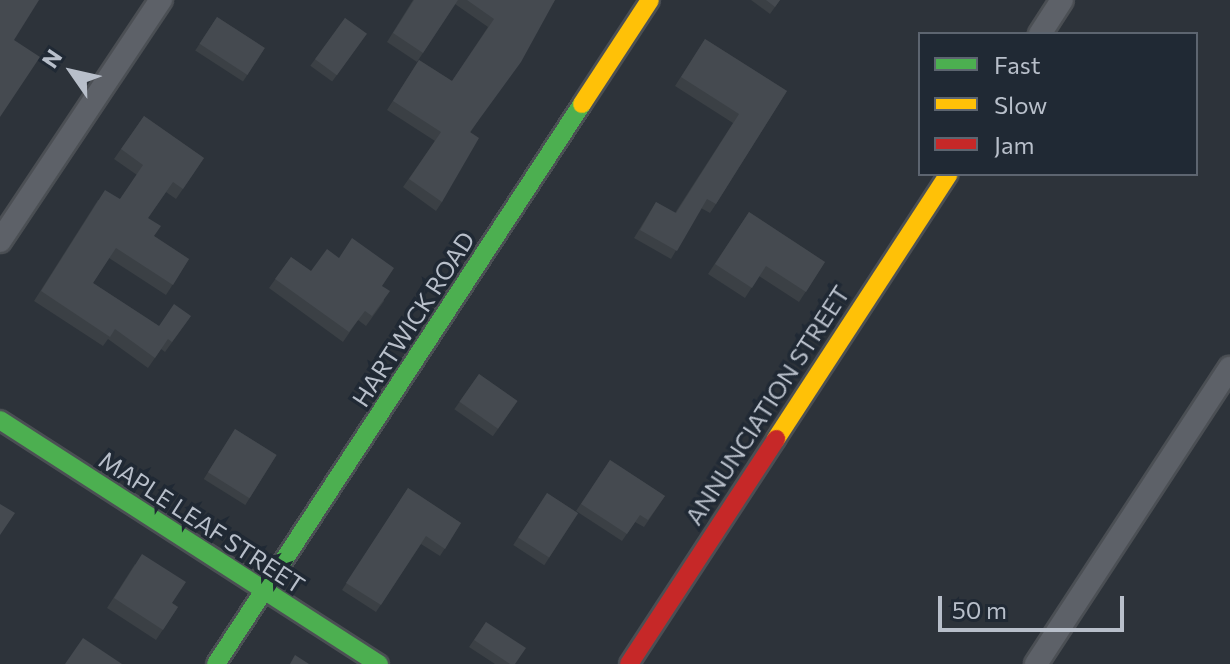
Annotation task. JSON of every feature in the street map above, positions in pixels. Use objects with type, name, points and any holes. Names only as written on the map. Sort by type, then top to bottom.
[{"type":"street","points":[[0,241],[161,0]]},
{"type":"street","name":"HARTWICK ROAD","points":[[216,664],[650,0]]},
{"type":"street","points":[[1041,32],[1062,0]]},
{"type":"street","name":"ANNUNCIATION STREET","points":[[629,664],[948,176]]},
{"type":"street","points":[[1036,664],[1230,368]]},
{"type":"street","name":"MAPLE LEAF STREET","points":[[0,420],[379,664]]},
{"type":"building","points":[[0,0],[39,0],[14,40],[40,57],[0,117]]},
{"type":"building","points":[[414,0],[458,0],[423,53],[393,33]]},
{"type":"building","points":[[467,0],[555,0],[521,62],[470,132],[479,138],[442,202],[409,179],[441,132],[393,101],[419,60],[452,81],[494,19]]},
{"type":"building","points":[[766,0],[780,0],[775,7]]},
{"type":"building","points":[[217,17],[265,48],[247,75],[200,44]]},
{"type":"building","points":[[345,18],[367,34],[337,75],[315,59]]},
{"type":"building","points":[[705,39],[787,91],[716,204],[707,199],[677,251],[640,230],[656,202],[676,213],[739,114],[681,77]]},
{"type":"building","points":[[144,116],[204,158],[183,189],[173,182],[148,218],[161,226],[154,236],[189,259],[173,285],[116,248],[93,283],[159,326],[174,304],[191,316],[172,342],[168,339],[155,358],[115,329],[110,337],[41,291],[105,190],[120,199],[143,165],[121,149]]},
{"type":"building","points":[[749,212],[825,262],[806,292],[766,266],[752,288],[715,264]]},
{"type":"building","points":[[352,238],[394,268],[382,286],[390,291],[372,316],[365,311],[349,332],[275,279],[291,257],[311,271],[327,249],[339,258]]},
{"type":"building","points":[[479,374],[518,401],[498,429],[459,402]]},
{"type":"building","points":[[235,429],[277,455],[250,498],[208,472]]},
{"type":"building","points":[[610,460],[665,496],[648,520],[640,515],[627,534],[581,504]]},
{"type":"building","points":[[408,488],[461,523],[445,549],[426,536],[381,605],[346,583]]},
{"type":"building","points":[[547,493],[578,513],[549,558],[518,537]]},
{"type":"building","points":[[0,504],[15,513],[0,535]]},
{"type":"building","points":[[142,554],[186,582],[172,603],[178,607],[163,630],[114,598]]},
{"type":"building","points":[[486,622],[526,648],[515,664],[510,664],[474,640]]},
{"type":"building","points":[[83,638],[122,664],[65,664]]},
{"type":"building","points":[[295,655],[309,664],[290,664]]},
{"type":"traffic: fast","points":[[216,664],[582,104]]},
{"type":"traffic: fast","points":[[0,420],[379,664]]},
{"type":"traffic: slow","points":[[582,104],[650,0]]},
{"type":"traffic: slow","points":[[776,439],[948,176]]},
{"type":"traffic: jam","points":[[629,664],[776,439]]}]
